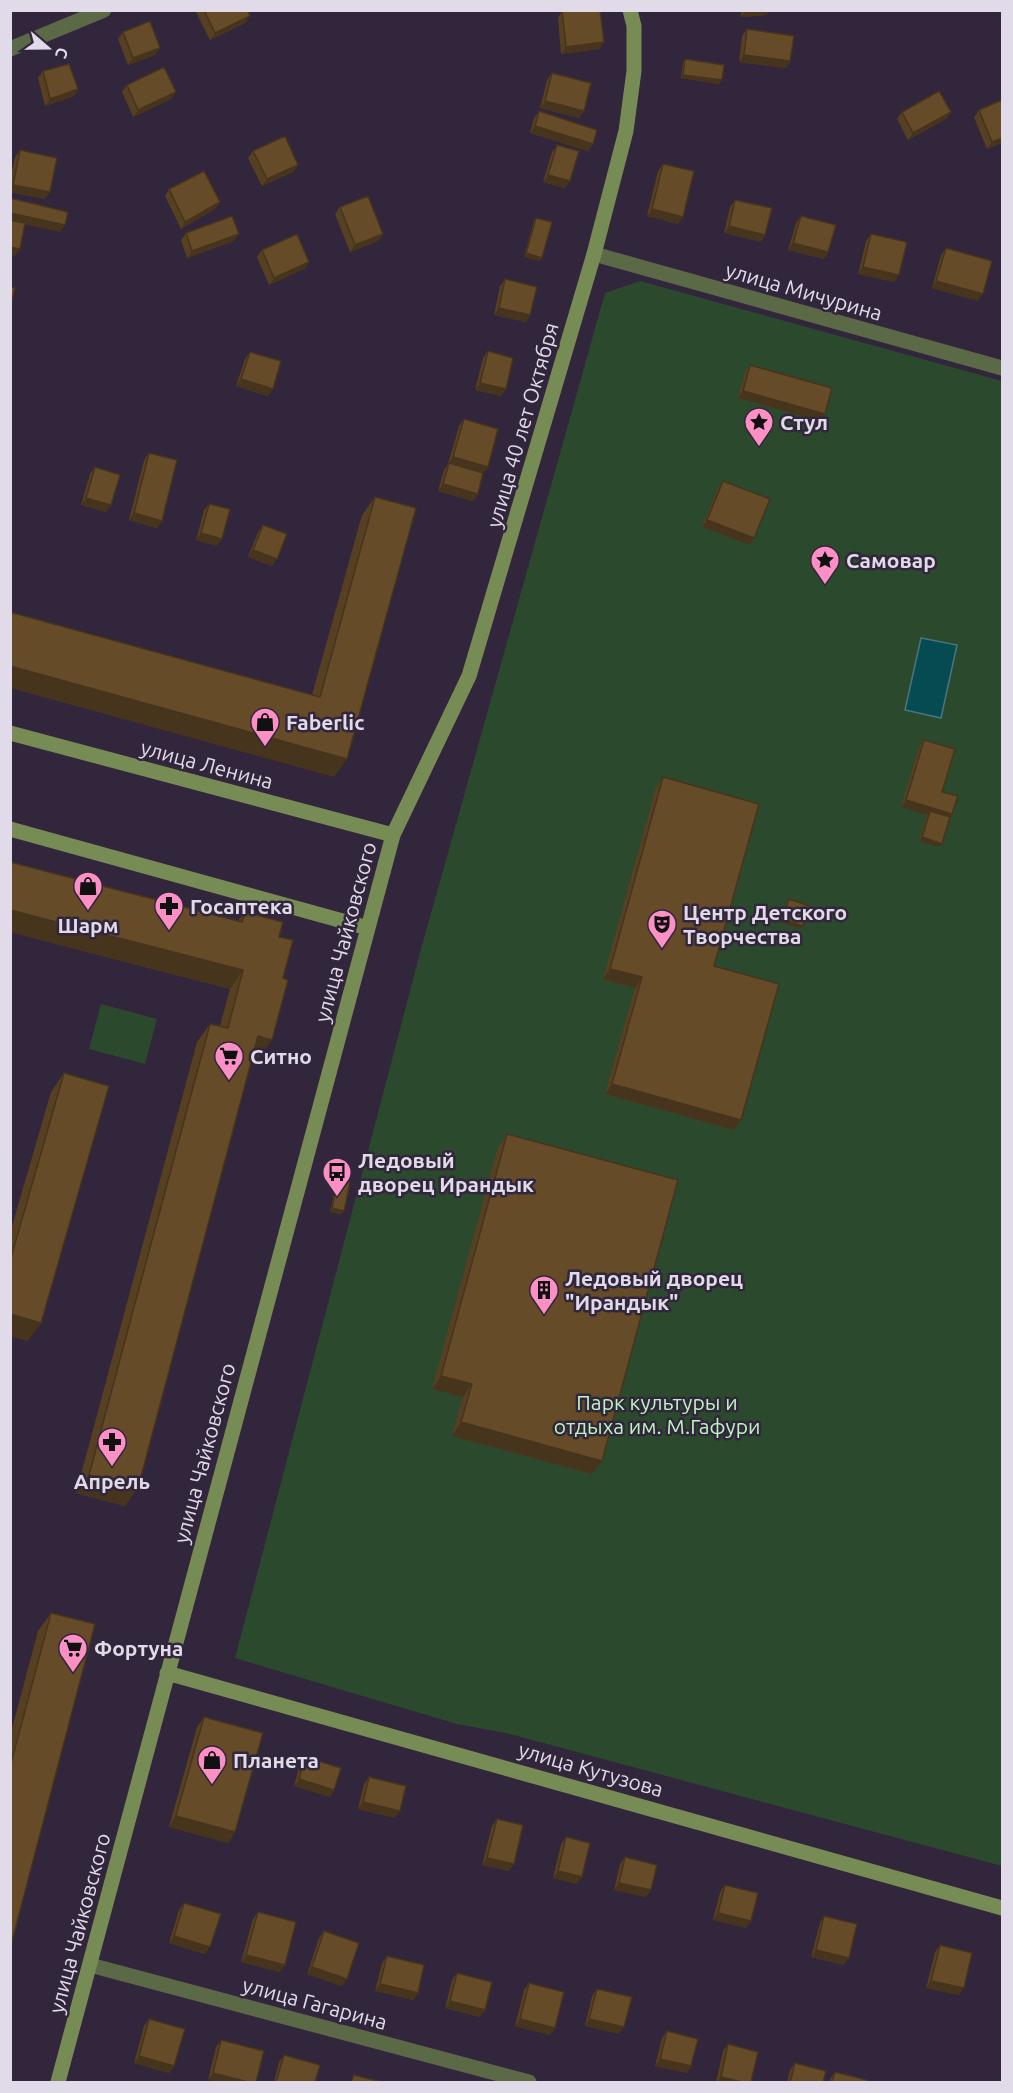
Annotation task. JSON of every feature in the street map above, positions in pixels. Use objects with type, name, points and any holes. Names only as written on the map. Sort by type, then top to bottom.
[{"type":"main road","name":"улица 40 лет Октября","points":[[393,835],[470,676],[594,254],[627,121],[634,71],[634,26],[630,10]]},
{"type":"main road","name":"улица Ленина","points":[[10,733],[393,835]]},
{"type":"main road","points":[[10,829],[368,928]]},
{"type":"main road","name":"улица Чайковского","points":[[58,2082],[393,835]]},
{"type":"main road","name":"улица Кутузова","points":[[167,1673],[1002,1908]]},
{"type":"street","points":[[10,50],[104,10]]},
{"type":"street","name":"улица Мичурина","points":[[594,254],[1002,368]]},
{"type":"street","name":"улица Гагарина","points":[[90,1965],[530,2082]]},
{"type":"green space","name":"Парк культуры и отдыха им. М.Гафури","points":[[640,281],[1002,381],[1002,1866],[506,1733],[457,1724],[235,1658],[421,949],[605,293]]},
{"type":"green space","points":[[101,1004],[157,1019],[145,1064],[89,1049]]},
{"type":"shaded area","points":[[921,638],[957,645],[941,718],[905,710]]},
{"type":"building","points":[[204,10],[247,10],[250,16],[215,33]]},
{"type":"building","points":[[600,10],[604,42],[566,47],[562,11]]},
{"type":"building","points":[[150,21],[160,48],[133,58],[123,32]]},
{"type":"building","points":[[747,29],[794,36],[790,61],[744,55]]},
{"type":"building","points":[[685,59],[724,65],[722,80],[683,75]]},
{"type":"building","points":[[69,64],[78,89],[50,99],[43,71]]},
{"type":"building","points":[[164,67],[176,92],[138,110],[127,85]]},
{"type":"building","points":[[552,73],[591,83],[584,111],[545,101]]},
{"type":"building","points":[[939,91],[951,112],[913,133],[902,112]]},
{"type":"building","points":[[1002,100],[1002,138],[992,142],[979,110]]},
{"type":"building","points":[[539,111],[597,130],[593,144],[535,126]]},
{"type":"building","points":[[285,136],[298,165],[267,179],[253,151]]},
{"type":"building","points":[[557,145],[579,151],[570,181],[548,175]]},
{"type":"building","points":[[20,150],[57,158],[50,192],[13,185]]},
{"type":"building","points":[[663,164],[694,171],[683,217],[652,209]]},
{"type":"building","points":[[204,171],[220,202],[185,222],[169,189]]},
{"type":"building","points":[[368,196],[383,234],[355,245],[340,207]]},
{"type":"building","points":[[10,198],[68,212],[65,225],[10,213]]},
{"type":"building","points":[[735,200],[772,208],[765,235],[729,226]]},
{"type":"building","points":[[232,216],[239,234],[192,251],[186,233]]},
{"type":"building","points":[[801,216],[836,225],[828,252],[793,243]]},
{"type":"building","points":[[536,218],[552,222],[542,258],[526,253]]},
{"type":"building","points":[[10,220],[25,223],[20,249],[10,247]]},
{"type":"building","points":[[297,234],[309,262],[274,278],[262,250]]},
{"type":"building","points":[[871,234],[907,242],[899,275],[863,267]]},
{"type":"building","points":[[946,248],[992,261],[983,294],[936,281]]},
{"type":"building","points":[[505,279],[537,287],[530,315],[499,308]]},
{"type":"building","points":[[10,287],[15,288],[10,308]]},
{"type":"building","points":[[488,351],[513,358],[506,389],[480,383]]},
{"type":"building","points":[[250,352],[281,361],[273,389],[241,379]]},
{"type":"building","points":[[750,365],[832,388],[825,414],[743,391]]},
{"type":"building","points":[[464,419],[498,429],[488,467],[453,457]]},
{"type":"building","points":[[149,453],[177,460],[162,521],[134,513]]},
{"type":"building","points":[[449,463],[483,473],[478,494],[443,484]]},
{"type":"building","points":[[95,467],[120,475],[111,505],[86,498]]},
{"type":"building","points":[[723,481],[770,499],[754,538],[707,520]]},
{"type":"building","points":[[375,497],[416,508],[347,759],[10,666],[10,612],[320,697]]},
{"type":"building","points":[[209,504],[230,509],[222,539],[201,533]]},
{"type":"building","points":[[263,525],[287,534],[277,559],[253,550]]},
{"type":"building","points":[[924,740],[955,749],[942,792],[958,796],[952,814],[906,800]]},
{"type":"building","name":"Центр Детского Творчества","points":[[663,777],[759,804],[714,966],[779,984],[741,1120],[612,1084],[642,977],[610,969]]},
{"type":"building","points":[[930,811],[950,817],[942,844],[922,837]]},
{"type":"building","points":[[10,862],[242,922],[245,912],[283,922],[279,937],[293,940],[283,978],[288,980],[272,1040],[258,1036],[138,1488],[89,1475],[210,1024],[228,1028],[243,970],[10,910]]},
{"type":"building","points":[[789,899],[810,906],[803,926],[782,919]]},
{"type":"building","points":[[64,1073],[109,1086],[41,1323],[10,1314],[10,1261]]},
{"type":"building","name":"Ледовый дворец \"Ирандык\"","points":[[507,1134],[678,1180],[602,1461],[461,1422],[472,1384],[441,1376]]},
{"type":"building","points":[[338,1180],[350,1183],[344,1211],[332,1208]]},
{"type":"building","points":[[51,1613],[95,1624],[10,1949],[10,1767]]},
{"type":"building","name":"Планета","points":[[204,1717],[263,1733],[235,1832],[176,1816]]},
{"type":"building","points":[[305,1757],[341,1768],[334,1790],[299,1779]]},
{"type":"building","points":[[369,1777],[406,1786],[400,1811],[363,1802]]},
{"type":"building","points":[[497,1819],[523,1825],[514,1864],[487,1858]]},
{"type":"building","points":[[566,1837],[590,1843],[582,1877],[558,1871]]},
{"type":"building","points":[[625,1857],[657,1865],[651,1890],[619,1883]]},
{"type":"building","points":[[725,1885],[758,1893],[751,1921],[718,1913]]},
{"type":"building","points":[[184,1903],[221,1914],[210,1947],[174,1936]]},
{"type":"building","points":[[258,1912],[296,1922],[285,1965],[246,1955]]},
{"type":"building","points":[[824,1916],[857,1924],[849,1958],[816,1950]]},
{"type":"building","points":[[324,1931],[359,1943],[347,1979],[312,1967]]},
{"type":"building","points":[[940,1945],[972,1953],[964,1988],[931,1981]]},
{"type":"building","points":[[387,1956],[424,1965],[418,1993],[380,1984]]},
{"type":"building","points":[[457,1973],[492,1982],[485,2010],[450,2001]]},
{"type":"building","points":[[529,1983],[564,1992],[555,2028],[520,2019]]},
{"type":"building","points":[[597,1989],[632,1997],[624,2027],[589,2019]]},
{"type":"building","points":[[149,2019],[185,2029],[174,2066],[139,2056]]},
{"type":"building","points":[[667,2031],[698,2039],[691,2066],[660,2059]]},
{"type":"building","points":[[221,2040],[264,2051],[256,2082],[213,2073]]},
{"type":"building","points":[[728,2044],[758,2052],[751,2082],[721,2077]]},
{"type":"building","points":[[284,2055],[320,2065],[315,2082],[276,2082]]},
{"type":"building","points":[[795,2063],[826,2071],[823,2082],[790,2082]]},
{"type":"building","points":[[835,2072],[867,2080],[867,2082],[832,2082]]},
{"type":"building","points":[[354,2075],[382,2082],[351,2082]]},
{"type":"place","name":"Стул","points":[[759,448]]},
{"type":"place","name":"Самовар","points":[[825,586]]},
{"type":"place","name":"Faberlic","points":[[265,748]]},
{"type":"place","name":"Шарм","points":[[88,912]]},
{"type":"place","name":"Госаптека","points":[[169,932]]},
{"type":"place","name":"Центр Детского Творчества","points":[[662,950]]},
{"type":"place","name":"Ситно","points":[[229,1082]]},
{"type":"place","name":"Ледовый дворец Ирандык","points":[[337,1198]]},
{"type":"place","name":"Ледовый дворец \"Ирандык\"","points":[[544,1316]]},
{"type":"place","name":"Апрель","points":[[112,1468]]},
{"type":"place","name":"Фортуна","points":[[73,1674]]},
{"type":"place","name":"Планета","points":[[212,1786]]}]
